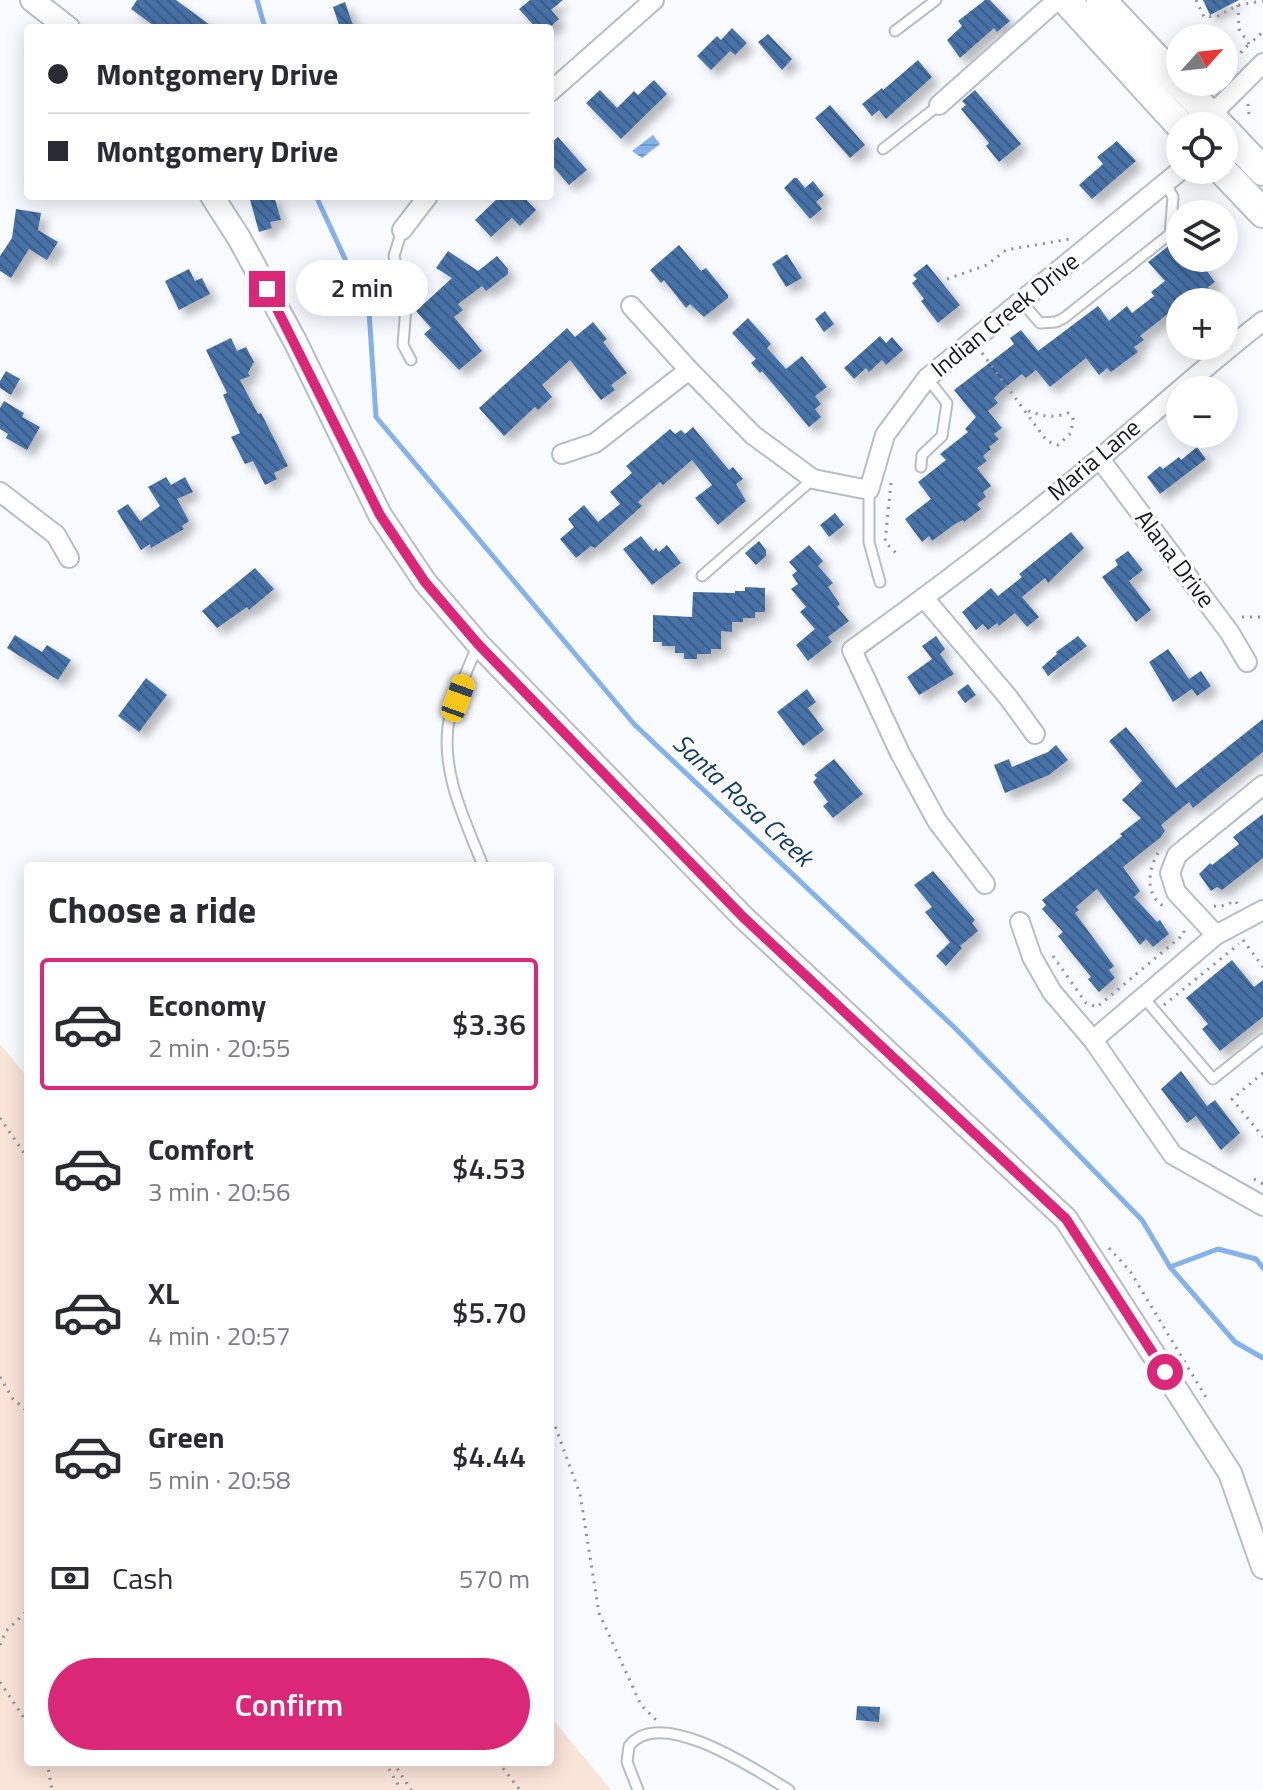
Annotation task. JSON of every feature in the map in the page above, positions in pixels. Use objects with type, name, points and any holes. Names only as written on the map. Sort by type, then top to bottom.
[{"type":"main road","points":[[1066,0],[1168,112]]},
{"type":"main road","points":[[1101,0],[1203,112]]},
{"type":"main road","points":[[1238,147],[1263,171]]},
{"type":"main road","points":[[1235,184],[1263,213]]},
{"type":"street","points":[[32,0],[63,24]]},
{"type":"street","points":[[554,88],[654,0]]},
{"type":"street","points":[[939,105],[1057,0]]},
{"type":"street","points":[[1224,112],[1263,63]]},
{"type":"street","name":"Indian Creek Drive","points":[[869,490],[885,435],[927,378],[1166,184]]},
{"type":"street","points":[[215,200],[295,341],[380,515],[425,582],[478,644],[743,917],[1066,1219],[1230,1473],[1263,1567]]},
{"type":"street","points":[[402,230],[425,200]]},
{"type":"street","points":[[631,306],[753,435],[813,479],[869,490]]},
{"type":"street","name":"Maria Lane","points":[[985,884],[937,821],[900,753],[852,650],[924,598],[1100,459],[1209,363],[1263,321]]},
{"type":"street","points":[[562,454],[595,443],[689,370]]},
{"type":"street","name":"Alana Drive","points":[[1100,459],[1222,623],[1247,662]]},
{"type":"street","points":[[0,492],[56,535],[69,558]]},
{"type":"street","points":[[924,598],[1008,697],[1035,734]]},
{"type":"street","points":[[1216,935],[1176,892],[1170,873],[1177,855],[1263,785]]},
{"type":"street","points":[[1093,1040],[1150,1005],[1216,935],[1248,928],[1263,910]]},
{"type":"street","points":[[1020,922],[1032,957],[1052,992],[1093,1040],[1173,1155],[1263,1206]]},
{"type":"lane","points":[[895,31],[936,0]]},
{"type":"lane","points":[[883,149],[939,105]]},
{"type":"lane","points":[[1021,301],[1040,323],[1056,322],[1170,234],[1173,197],[1166,184]]},
{"type":"lane","points":[[402,230],[394,256],[406,306],[403,345],[411,360]]},
{"type":"lane","points":[[921,467],[922,455],[942,436],[947,403],[927,378]]},
{"type":"lane","points":[[702,576],[813,479]]},
{"type":"lane","points":[[869,490],[869,542],[880,582]]},
{"type":"lane","points":[[478,644],[448,725],[448,761],[455,795],[481,862]]},
{"type":"lane","points":[[1150,1005],[1213,1079],[1263,1039]]},
{"type":"lane","points":[[638,1790],[627,1762],[629,1746],[643,1733],[666,1731],[697,1740],[789,1790]]},
{"type":"path","points":[[1196,0],[1204,17],[1211,18],[1238,5],[1263,1]]},
{"type":"path","points":[[1238,5],[1239,29],[1249,44]]},
{"type":"path","points":[[1238,55],[1263,32]]},
{"type":"path","points":[[1248,104],[1249,114]]},
{"type":"path","points":[[947,279],[987,265],[1006,250],[1105,233]]},
{"type":"path","points":[[974,340],[1023,408],[1047,441],[1058,445],[1071,433],[1073,418],[1068,413],[1056,418],[1036,415],[1023,408]]},
{"type":"path","points":[[1222,623],[1248,616],[1263,617]]},
{"type":"path","points":[[1159,852],[1149,867],[1151,889],[1158,904],[1175,912]]},
{"type":"path","points":[[1150,1005],[1243,940],[1248,928],[1236,901],[1219,907],[1208,905]]},
{"type":"path","points":[[1047,947],[1086,1003],[1097,1007],[1184,934],[1181,920]]},
{"type":"path","points":[[1243,940],[1263,967]]},
{"type":"path","points":[[1263,1073],[1232,1099],[1263,1137]]},
{"type":"path","points":[[0,1118],[24,1153]]},
{"type":"path","points":[[1244,1175],[1263,1184]]},
{"type":"path","points":[[1109,1248],[1130,1271],[1212,1408]]},
{"type":"path","points":[[0,1377],[13,1399],[24,1409]]},
{"type":"path","points":[[554,1425],[580,1494],[599,1613],[641,1705],[666,1731]]},
{"type":"path","points":[[0,1645],[6,1631],[24,1614]]},
{"type":"path","points":[[0,1682],[24,1718]]},
{"type":"path","points":[[48,1766],[52,1790]]},
{"type":"path","points":[[387,1766],[401,1790]]},
{"type":"path","points":[[396,1766],[411,1790]]},
{"type":"path","points":[[501,1766],[520,1790]]},
{"type":"shaded area","points":[[0,1044],[24,1073],[24,1766],[554,1766],[554,1721],[611,1790],[0,1790]]},
{"type":"water","points":[[653,135],[660,144],[642,158],[632,151]]},
{"type":"building","points":[[137,0],[176,0],[209,24],[152,24],[131,9]]},
{"type":"building","points":[[530,0],[563,0],[551,10],[559,19],[553,24],[532,24],[519,9]]},
{"type":"building","points":[[985,0],[990,0],[1010,21],[997,32],[994,28],[960,58],[947,40],[962,26],[958,21]]},
{"type":"building","points":[[1203,0],[1239,0],[1210,15]]},
{"type":"building","points":[[345,2],[353,24],[339,24],[333,7]]},
{"type":"building","points":[[732,28],[747,43],[735,55],[730,51],[711,70],[697,56],[717,36],[721,40]]},
{"type":"building","points":[[768,34],[792,59],[782,70],[758,42]]},
{"type":"building","points":[[918,60],[932,77],[886,119],[879,110],[872,116],[862,104]]},
{"type":"building","points":[[654,80],[667,94],[621,139],[586,103],[600,90],[617,108],[634,91],[638,95]]},
{"type":"building","points":[[975,90],[1021,144],[999,162],[986,146],[989,143],[961,109],[966,105],[962,101]]},
{"type":"building","points":[[830,105],[865,145],[850,158],[815,118]]},
{"type":"building","points":[[558,137],[587,170],[569,185],[554,168],[554,140]]},
{"type":"building","points":[[1117,141],[1136,161],[1092,199],[1079,185],[1103,164],[1097,157]]},
{"type":"building","points":[[794,178],[805,188],[813,181],[824,195],[816,202],[822,209],[810,219],[784,188]]},
{"type":"building","points":[[250,200],[275,200],[281,220],[270,222],[272,228],[259,232]]},
{"type":"building","points":[[496,200],[527,200],[536,210],[520,226],[512,218],[491,237],[475,220]]},
{"type":"building","points":[[16,209],[41,213],[38,230],[58,242],[47,260],[29,249],[11,278],[0,271],[0,256],[12,238]]},
{"type":"building","points":[[679,245],[701,271],[706,268],[728,295],[704,317],[690,304],[686,308],[664,280],[661,283],[650,270]]},
{"type":"building","points":[[1166,248],[1166,272],[1208,272],[1215,282],[1209,288],[1166,288],[1166,315],[1140,336],[1144,340],[1134,347],[1138,352],[1111,372],[1107,368],[1099,375],[1086,358],[1050,387],[1036,370],[1026,378],[1022,374],[1001,391],[994,398],[998,403],[988,411],[1002,428],[994,434],[999,439],[983,456],[987,461],[977,468],[991,486],[983,492],[986,497],[977,504],[981,509],[932,541],[929,536],[922,542],[905,519],[931,499],[918,482],[946,460],[940,454],[968,432],[965,429],[976,417],[954,390],[1014,344],[1010,338],[1021,330],[1038,351],[1098,306],[1109,321],[1127,306],[1132,313],[1154,296],[1151,292],[1165,281],[1148,262]]},
{"type":"building","points":[[448,251],[478,271],[497,256],[508,269],[508,274],[486,291],[482,286],[458,304],[463,310],[454,317],[482,351],[459,370],[424,334],[431,328],[416,311],[452,278],[436,268]]},
{"type":"building","points":[[787,254],[802,278],[786,287],[772,264]]},
{"type":"building","points":[[927,264],[960,305],[938,323],[912,283],[917,279],[913,275]]},
{"type":"building","points":[[189,269],[195,281],[202,278],[210,294],[179,310],[165,281]]},
{"type":"building","points":[[825,311],[834,324],[824,332],[815,319]]},
{"type":"building","points":[[748,318],[771,344],[767,348],[786,369],[802,356],[827,387],[815,396],[821,404],[815,409],[821,417],[809,427],[762,371],[760,373],[751,363],[756,359],[732,333]]},
{"type":"building","points":[[593,322],[607,339],[603,342],[627,373],[611,385],[615,390],[601,400],[570,360],[542,385],[552,397],[538,410],[535,407],[504,436],[479,408],[567,328],[575,337]]},
{"type":"building","points":[[880,336],[886,343],[892,337],[903,350],[886,365],[882,360],[869,372],[866,368],[854,379],[844,368]]},
{"type":"building","points":[[231,338],[237,351],[246,347],[254,362],[248,373],[250,376],[240,380],[288,466],[274,473],[277,479],[265,485],[253,461],[245,464],[231,437],[240,433],[223,395],[227,393],[206,350]]},
{"type":"building","points":[[6,371],[20,379],[11,395],[0,388]]},
{"type":"building","points":[[4,401],[24,413],[22,417],[40,427],[27,450],[6,438],[8,434],[0,429],[0,408]]},
{"type":"building","points":[[693,427],[729,470],[733,467],[743,479],[736,484],[746,501],[718,525],[695,498],[712,485],[692,460],[663,485],[660,482],[638,502],[642,506],[595,548],[591,546],[576,558],[560,539],[574,527],[568,519],[584,505],[598,522],[620,504],[610,492],[632,473],[626,466],[670,429],[675,434],[681,430],[685,434]]},
{"type":"building","points":[[1196,448],[1206,459],[1160,494],[1147,477],[1160,466],[1163,469],[1179,457],[1181,460]]},
{"type":"building","points":[[166,477],[171,485],[185,477],[193,492],[177,499],[189,521],[182,526],[184,529],[151,548],[150,544],[141,550],[117,511],[128,504],[140,521],[160,506],[148,487]]},
{"type":"building","points":[[835,513],[844,525],[829,537],[820,525]]},
{"type":"building","points":[[1071,532],[1084,548],[1048,583],[1045,578],[1022,597],[1039,617],[1027,627],[1015,613],[999,626],[997,623],[988,630],[983,624],[976,630],[962,612],[991,588],[998,596],[1022,577],[1019,574]]},
{"type":"building","points":[[641,536],[653,551],[656,548],[659,552],[667,545],[681,563],[652,585],[623,549]]},
{"type":"building","points":[[759,541],[766,550],[766,556],[756,565],[745,553]]},
{"type":"building","points":[[809,545],[823,561],[818,566],[833,583],[828,587],[840,604],[837,607],[849,621],[828,637],[832,642],[808,661],[796,645],[815,629],[800,612],[806,607],[791,589],[798,584],[792,575],[797,571],[789,562]]},
{"type":"building","points":[[1128,551],[1143,570],[1129,581],[1151,610],[1136,622],[1102,577],[1118,565],[1115,560]]},
{"type":"building","points":[[255,568],[274,589],[249,610],[247,607],[217,628],[202,611]]},
{"type":"building","points":[[745,587],[765,588],[765,612],[755,612],[755,618],[743,618],[743,622],[732,622],[732,632],[721,631],[721,649],[711,649],[711,654],[697,654],[697,659],[684,659],[684,653],[675,653],[675,646],[653,642],[653,615],[692,617],[693,592],[735,593],[745,591]]},
{"type":"building","points":[[15,635],[42,652],[47,645],[71,660],[58,680],[7,648]]},
{"type":"building","points":[[936,636],[945,649],[940,654],[954,674],[919,695],[907,677],[932,659],[922,646]]},
{"type":"building","points":[[1078,636],[1087,646],[1048,676],[1042,667]]},
{"type":"building","points":[[1168,649],[1189,679],[1201,671],[1211,686],[1197,696],[1192,689],[1173,702],[1149,662]]},
{"type":"building","points":[[146,678],[167,695],[139,732],[118,716]]},
{"type":"building","points":[[968,684],[976,695],[965,703],[957,692]]},
{"type":"building","points":[[807,689],[816,702],[808,708],[824,730],[803,746],[777,712]]},
{"type":"building","points":[[1263,719],[1263,752],[1193,808],[1189,802],[1161,825],[1165,831],[1160,838],[1123,867],[1140,891],[1134,897],[1157,922],[1160,920],[1169,934],[1153,947],[1146,939],[1140,945],[1097,889],[1076,907],[1079,910],[1075,913],[1114,966],[1109,970],[1115,978],[1099,992],[1088,979],[1091,977],[1058,936],[1063,932],[1042,909],[1046,905],[1042,900],[1141,818],[1122,800],[1142,781],[1109,741],[1126,727],[1176,788]]},
{"type":"building","points":[[1056,745],[1068,760],[1049,775],[1005,793],[994,765],[1009,759],[1012,767],[1048,752]]},
{"type":"building","points":[[834,759],[863,794],[833,818],[823,806],[828,802],[813,782],[817,778],[814,775]]},
{"type":"building","points":[[1263,814],[1263,858],[1222,890],[1217,887],[1211,891],[1199,874],[1239,844],[1233,837]]},
{"type":"building","points":[[933,871],[975,920],[972,923],[978,931],[960,946],[962,948],[946,966],[936,956],[950,942],[925,912],[932,907],[914,885]]},
{"type":"building","points":[[1232,960],[1254,987],[1263,980],[1263,1017],[1220,1051],[1202,1029],[1208,1024],[1186,998]]},
{"type":"building","points":[[1181,1071],[1207,1106],[1215,1100],[1240,1133],[1221,1150],[1196,1116],[1187,1123],[1161,1089]]},
{"type":"building","points":[[857,1706],[880,1707],[879,1722],[856,1720]]},
{"type":"waterway","name":"Santa Rosa Creek","points":[[257,0],[264,24]]},
{"type":"waterway","name":"Santa Rosa Creek","points":[[318,200],[369,311],[376,417],[634,724],[956,1029],[1142,1220],[1170,1267],[1235,1342],[1263,1358]]},
{"type":"waterway","points":[[1170,1267],[1218,1249],[1256,1259],[1263,1268]]},
{"type":"route","points":[[267,289],[380,515],[425,582],[478,644],[743,917],[1066,1219],[1165,1372]]}]
